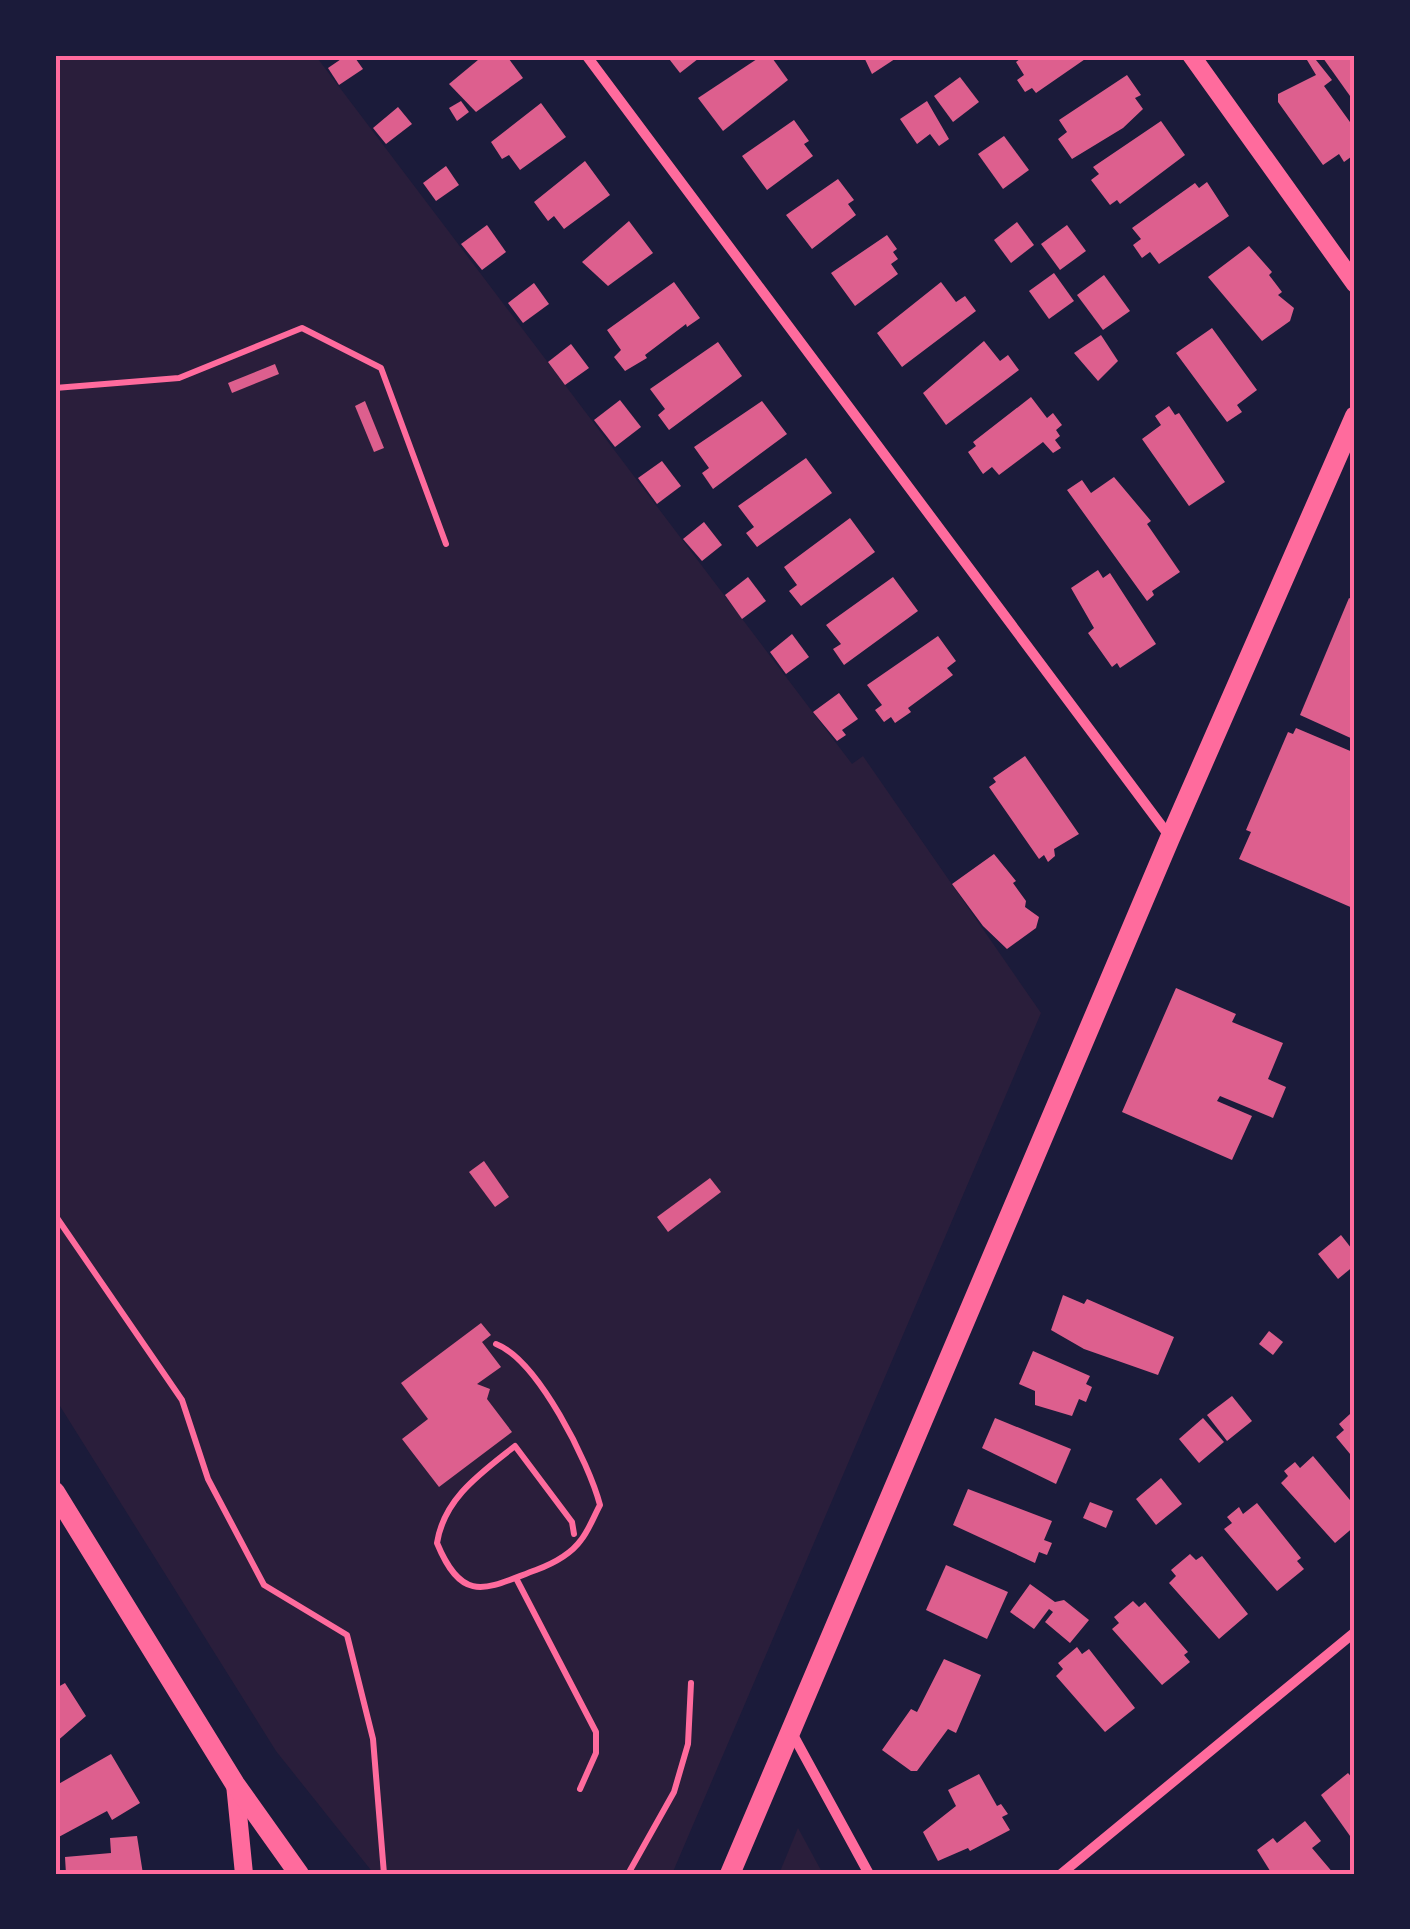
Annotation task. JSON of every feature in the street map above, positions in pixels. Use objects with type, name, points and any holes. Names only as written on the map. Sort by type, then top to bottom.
[{"type":"main road","points":[[730,1874],[1170,838],[1355,416]]},
{"type":"main road","points":[[55,1492],[235,1784],[299,1874]]},
{"type":"street","points":[[586,55],[1170,838]]},
{"type":"street","points":[[1191,55],[1355,284]]},
{"type":"street","points":[[1061,1874],[1355,1632]]},
{"type":"street","points":[[790,1728],[870,1874]]},
{"type":"street","points":[[235,1784],[244,1874]]},
{"type":"path","points":[[55,388],[179,378],[302,328],[381,368],[446,544]]},
{"type":"path","points":[[55,1215],[182,1400],[208,1479],[264,1585],[347,1635],[372,1739],[384,1874]]},
{"type":"path","points":[[496,1344],[522,1362],[556,1414],[582,1456],[600,1505],[580,1542],[548,1567],[501,1586],[473,1587],[461,1581],[437,1543],[440,1522],[477,1476],[515,1446],[572,1522],[574,1534]]},
{"type":"path","points":[[517,1580],[596,1732],[596,1753],[580,1789]]},
{"type":"path","points":[[628,1874],[674,1792],[688,1744],[691,1683]]},
{"type":"shaded area","points":[[55,55],[315,55],[852,764],[863,756],[1041,1013],[672,1874],[374,1874],[276,1751],[55,1398]]},
{"type":"shaded area","points":[[798,1828],[823,1874],[779,1874]]},
{"type":"building","points":[[353,55],[363,69],[339,85],[328,68]]},
{"type":"building","points":[[484,55],[506,55],[523,78],[476,112],[449,84]]},
{"type":"building","points":[[666,55],[703,55],[680,73]]},
{"type":"building","points":[[763,55],[770,55],[788,80],[723,131],[698,98]]},
{"type":"building","points":[[863,55],[901,55],[872,74]]},
{"type":"building","points":[[1025,55],[1091,55],[1036,93],[1032,88],[1025,92],[1017,80],[1024,75],[1016,62]]},
{"type":"building","points":[[1304,55],[1312,55],[1332,80],[1324,86],[1355,129],[1355,154],[1344,162],[1339,154],[1323,165],[1278,102],[1278,94],[1316,75]]},
{"type":"building","points":[[1355,55],[1355,103],[1323,58]]},
{"type":"building","points":[[1127,75],[1141,95],[1135,98],[1143,109],[1123,128],[1072,159],[1058,139],[1067,132],[1059,120]]},
{"type":"building","points":[[960,77],[979,102],[953,122],[934,96]]},
{"type":"building","points":[[461,101],[469,112],[457,121],[449,108]]},
{"type":"building","points":[[927,101],[949,139],[939,146],[930,134],[917,144],[900,119]]},
{"type":"building","points":[[541,103],[566,137],[520,170],[509,155],[502,159],[491,142]]},
{"type":"building","points":[[398,107],[412,124],[386,144],[373,128]]},
{"type":"building","points":[[794,120],[809,141],[804,144],[813,156],[767,190],[742,156]]},
{"type":"building","points":[[1161,121],[1185,155],[1120,204],[1117,200],[1110,205],[1091,180],[1099,174],[1093,167]]},
{"type":"building","points":[[1004,136],[1029,170],[1003,189],[978,154]]},
{"type":"building","points":[[585,161],[610,195],[564,229],[554,216],[548,221],[534,202]]},
{"type":"building","points":[[446,166],[459,185],[436,201],[423,183]]},
{"type":"building","points":[[838,179],[854,200],[848,204],[856,215],[812,249],[786,215]]},
{"type":"building","points":[[1207,182],[1229,216],[1159,264],[1150,252],[1142,258],[1133,245],[1141,239],[1132,228],[1195,183],[1199,188]]},
{"type":"building","points":[[629,221],[653,253],[608,286],[582,262]]},
{"type":"building","points":[[1017,222],[1034,245],[1011,263],[994,240]]},
{"type":"building","points":[[487,225],[506,252],[482,270],[461,244]]},
{"type":"building","points":[[1067,225],[1086,251],[1060,270],[1041,244]]},
{"type":"building","points":[[887,235],[897,249],[893,252],[898,259],[891,264],[898,274],[855,306],[831,273]]},
{"type":"building","points":[[1249,246],[1272,272],[1269,275],[1282,292],[1278,295],[1294,308],[1290,321],[1262,341],[1208,277]]},
{"type":"building","points":[[1054,273],[1074,301],[1049,319],[1029,291]]},
{"type":"building","points":[[1104,275],[1130,311],[1103,330],[1077,295]]},
{"type":"building","points":[[674,282],[700,318],[687,327],[686,324],[645,355],[647,358],[625,371],[614,357],[621,350],[607,330]]},
{"type":"building","points":[[941,282],[956,302],[965,296],[976,311],[902,367],[877,333]]},
{"type":"building","points":[[534,283],[549,304],[523,323],[508,303]]},
{"type":"building","points":[[1212,328],[1257,390],[1237,405],[1242,412],[1227,422],[1176,353]]},
{"type":"building","points":[[1101,335],[1118,361],[1098,381],[1074,353]]},
{"type":"building","points":[[984,341],[1000,361],[1008,355],[1019,370],[946,425],[923,393]]},
{"type":"building","points":[[718,342],[742,376],[669,430],[658,415],[665,409],[650,389]]},
{"type":"building","points":[[571,344],[589,368],[565,385],[548,362]]},
{"type":"building","points":[[275,364],[279,374],[232,393],[228,383]]},
{"type":"building","points":[[1031,397],[1047,418],[1053,413],[1062,425],[1056,430],[1060,436],[1055,440],[1061,448],[1053,453],[1043,442],[999,475],[992,467],[983,474],[968,452],[976,446],[973,442]]},
{"type":"building","points":[[620,400],[641,427],[615,447],[594,420]]},
{"type":"building","points":[[365,401],[384,448],[374,452],[355,406]]},
{"type":"building","points":[[762,401],[787,434],[713,489],[702,473],[709,468],[694,447]]},
{"type":"building","points":[[1169,406],[1175,415],[1179,413],[1225,482],[1189,506],[1142,439],[1161,425],[1155,416]]},
{"type":"building","points":[[806,458],[832,493],[757,547],[746,533],[754,527],[738,506]]},
{"type":"building","points":[[662,461],[681,486],[657,504],[638,478]]},
{"type":"building","points":[[1114,477],[1151,521],[1147,524],[1180,572],[1152,591],[1154,595],[1147,601],[1067,490],[1082,480],[1091,493]]},
{"type":"building","points":[[850,518],[875,552],[801,606],[789,591],[797,585],[784,567]]},
{"type":"building","points":[[704,522],[722,545],[702,561],[683,539]]},
{"type":"building","points":[[1098,570],[1103,578],[1110,573],[1156,644],[1120,668],[1117,663],[1112,667],[1088,633],[1094,628],[1071,588]]},
{"type":"building","points":[[748,577],[766,601],[742,619],[725,595]]},
{"type":"building","points":[[893,577],[918,611],[844,665],[833,649],[841,644],[826,625]]},
{"type":"building","points":[[1349,598],[1355,601],[1355,740],[1300,715]]},
{"type":"building","points":[[792,634],[809,657],[786,674],[770,652]]},
{"type":"building","points":[[938,636],[956,661],[947,668],[953,675],[908,708],[911,712],[895,723],[891,717],[884,722],[875,710],[882,705],[867,685]]},
{"type":"building","points":[[839,693],[858,719],[842,730],[846,735],[837,741],[813,712]]},
{"type":"building","points":[[1296,728],[1355,753],[1355,909],[1239,859],[1251,832],[1246,830],[1288,732],[1293,734]]},
{"type":"building","points":[[1025,756],[1079,834],[1054,849],[1055,856],[1048,862],[1044,855],[1039,859],[989,787],[996,782],[993,778]]},
{"type":"building","points":[[994,854],[1016,881],[1013,883],[1026,901],[1025,907],[1039,917],[1036,928],[1007,949],[983,926],[952,884]]},
{"type":"building","points":[[1176,988],[1236,1014],[1232,1022],[1283,1043],[1268,1079],[1286,1087],[1273,1118],[1220,1096],[1217,1101],[1252,1116],[1232,1160],[1122,1112]]},
{"type":"building","points":[[484,1161],[509,1197],[495,1207],[469,1172]]},
{"type":"building","points":[[710,1178],[721,1192],[668,1232],[657,1217]]},
{"type":"building","points":[[1341,1235],[1355,1253],[1355,1265],[1338,1279],[1318,1254]]},
{"type":"building","points":[[1063,1295],[1084,1304],[1087,1299],[1174,1337],[1158,1375],[1084,1349],[1051,1330]]},
{"type":"building","points":[[481,1323],[491,1335],[482,1342],[501,1367],[477,1384],[490,1389],[487,1399],[512,1432],[439,1487],[402,1439],[428,1419],[401,1383]]},
{"type":"building","points":[[1269,1331],[1283,1342],[1273,1355],[1259,1344]]},
{"type":"building","points":[[1033,1351],[1090,1376],[1086,1384],[1092,1387],[1086,1402],[1079,1399],[1072,1416],[1035,1405],[1035,1391],[1019,1384]]},
{"type":"building","points":[[1232,1396],[1252,1421],[1227,1441],[1207,1415]]},
{"type":"building","points":[[1350,1414],[1355,1420],[1355,1460],[1336,1437],[1344,1430],[1339,1424]]},
{"type":"building","points":[[995,1418],[1071,1449],[1056,1484],[982,1448]]},
{"type":"building","points":[[1203,1418],[1224,1442],[1199,1463],[1179,1439]]},
{"type":"building","points":[[1313,1456],[1355,1506],[1355,1526],[1335,1543],[1281,1483],[1288,1476],[1284,1471],[1295,1462],[1300,1468]]},
{"type":"building","points":[[1161,1478],[1182,1504],[1156,1525],[1136,1499]]},
{"type":"building","points":[[968,1489],[1052,1521],[1044,1540],[1052,1543],[1047,1555],[1039,1552],[1035,1563],[953,1525]]},
{"type":"building","points":[[1090,1502],[1113,1511],[1106,1528],[1083,1518]]},
{"type":"building","points":[[1257,1503],[1301,1558],[1297,1561],[1304,1569],[1277,1591],[1224,1529],[1232,1523],[1227,1517],[1239,1507],[1243,1514]]},
{"type":"building","points":[[1190,1554],[1196,1560],[1202,1556],[1248,1614],[1219,1639],[1169,1583],[1176,1576],[1171,1570]]},
{"type":"building","points":[[946,1565],[1008,1592],[987,1639],[926,1610]]},
{"type":"building","points":[[1030,1584],[1055,1602],[1064,1600],[1089,1620],[1070,1643],[1045,1622],[1053,1612],[1049,1609],[1034,1629],[1010,1612]]},
{"type":"building","points":[[1133,1601],[1139,1607],[1145,1602],[1188,1652],[1184,1655],[1190,1662],[1162,1685],[1112,1629],[1119,1623],[1114,1617]]},
{"type":"building","points":[[1077,1647],[1082,1654],[1089,1649],[1135,1708],[1105,1732],[1056,1676],[1063,1669],[1058,1663]]},
{"type":"building","points":[[944,1659],[981,1675],[956,1733],[948,1729],[917,1771],[911,1771],[882,1750],[911,1709],[917,1712]]},
{"type":"building","points":[[55,1682],[58,1687],[65,1683],[86,1716],[55,1743]]},
{"type":"building","points":[[111,1754],[140,1803],[112,1820],[107,1811],[55,1839],[55,1786]]},
{"type":"building","points":[[1348,1773],[1355,1781],[1355,1843],[1321,1795]]},
{"type":"building","points":[[979,1774],[997,1806],[1001,1804],[1008,1814],[1002,1817],[1010,1830],[970,1851],[968,1848],[938,1861],[923,1832],[956,1806],[948,1790]]},
{"type":"building","points":[[1305,1821],[1321,1841],[1312,1848],[1334,1874],[1272,1874],[1257,1850],[1273,1838],[1277,1843]]},
{"type":"building","points":[[137,1836],[143,1874],[66,1874],[65,1857],[111,1853],[110,1838]]}]
